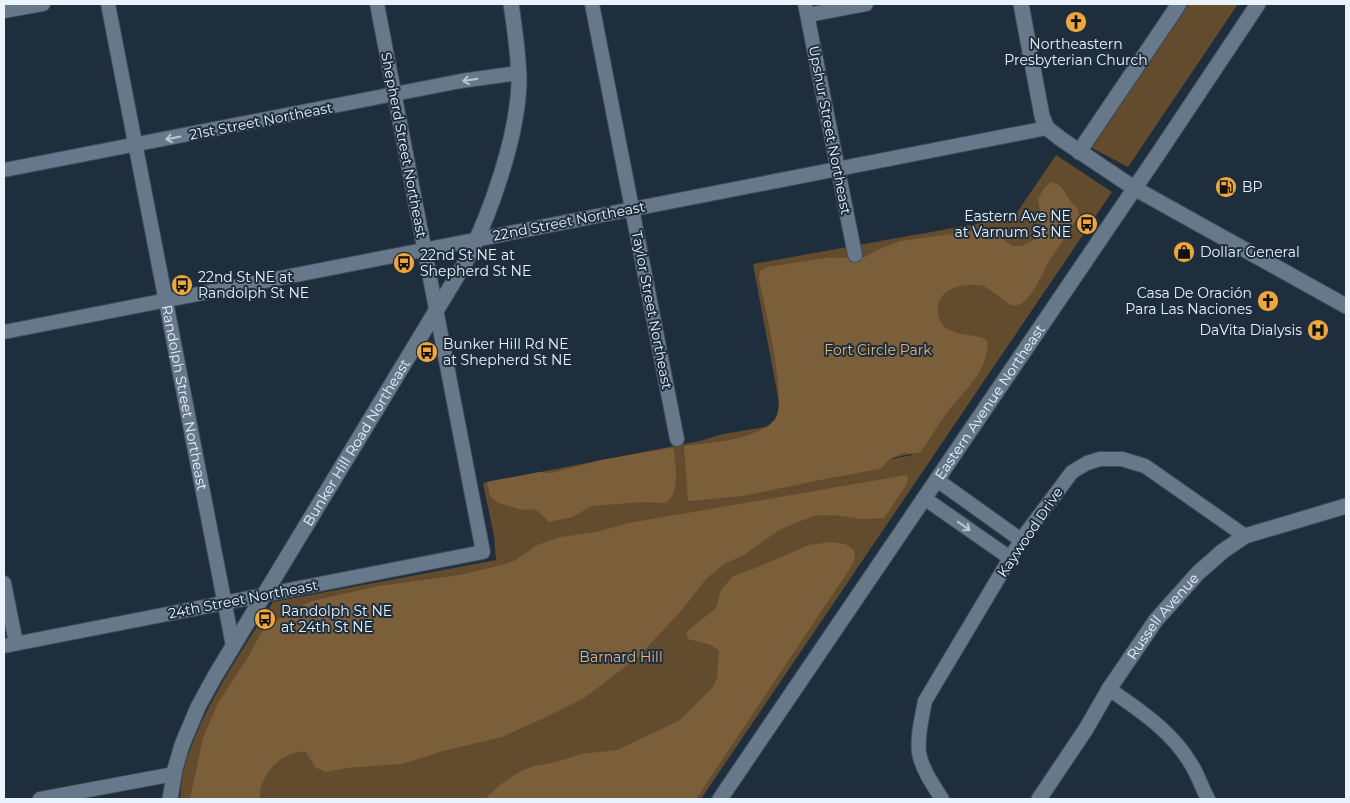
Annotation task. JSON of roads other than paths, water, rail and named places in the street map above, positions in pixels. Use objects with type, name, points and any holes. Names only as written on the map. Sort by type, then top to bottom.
[{"type":"street","points":[[4,12],[43,4]]},
{"type":"street","name":"Randolph Street Northeast","points":[[108,4],[233,646]]},
{"type":"street","name":"Shepherd Street Northeast","points":[[377,4],[483,552]]},
{"type":"street","name":"Bunker Hill Road Northeast","points":[[262,595],[465,263],[486,217],[512,132],[517,105],[518,73],[511,4]]},
{"type":"street","name":"Taylor Street Northeast","points":[[592,4],[678,439]]},
{"type":"street","points":[[807,10],[866,4]]},
{"type":"street","points":[[1021,4],[1042,116],[1047,128],[1079,152],[1134,188],[1346,306]]},
{"type":"street","points":[[1079,152],[1179,4]]},
{"type":"street","name":"Eastern Avenue Northeast","points":[[720,799],[1258,4]]},
{"type":"street","name":"Upshur Street Northeast","points":[[807,10],[855,256]]},
{"type":"street","name":"21st Street Northeast","points":[[4,170],[506,73],[518,73]]},
{"type":"street","name":"22nd Street Northeast","points":[[4,332],[1047,128]]},
{"type":"street","name":"Kaywood Drive","points":[[942,799],[928,776],[919,752],[920,726],[925,701],[1021,540],[1072,472],[1087,463],[1100,459],[1122,459],[1145,466],[1245,536]]},
{"type":"street","points":[[937,480],[1021,540]]},
{"type":"street","points":[[924,498],[1010,558]]},
{"type":"street","name":"Russell Avenue","points":[[1039,799],[1086,729],[1109,689],[1156,620],[1198,573],[1223,551],[1245,536],[1346,506]]},
{"type":"street","name":"24th Street Northeast","points":[[10,645],[483,552]]},
{"type":"street","points":[[4,583],[10,645]]},
{"type":"street","points":[[170,799],[174,774],[182,745],[195,714],[262,595]]},
{"type":"street","points":[[1109,689],[1151,719],[1176,743],[1191,764],[1208,799]]},
{"type":"street","points":[[40,799],[174,774]]},
{"type":"place","name":"Northeastern Presbyterian Church","points":[[1076,22]]},
{"type":"place","name":"BP","points":[[1226,187]]},
{"type":"place","name":"Eastern Ave NE at Varnum St NE","points":[[1087,224]]},
{"type":"place","name":"Dollar General","points":[[1184,252]]},
{"type":"place","name":"22nd St NE at Shepherd St NE","points":[[404,263]]},
{"type":"place","name":"22nd St NE at Randolph St NE","points":[[182,285]]},
{"type":"place","name":"Casa De Oración Para Las Naciones","points":[[1268,301]]},
{"type":"place","name":"DaVita Dialysis","points":[[1318,330]]},
{"type":"place","name":"Bunker Hill Rd NE at Shepherd St NE","points":[[427,352]]},
{"type":"place","name":"Randolph St NE at 24th St NE","points":[[265,619]]},
{"type":"park label","name":"Fort Circle Park","points":[[878,350]]},
{"type":"park label","name":"Barnard Hill","points":[[621,657]]}]
